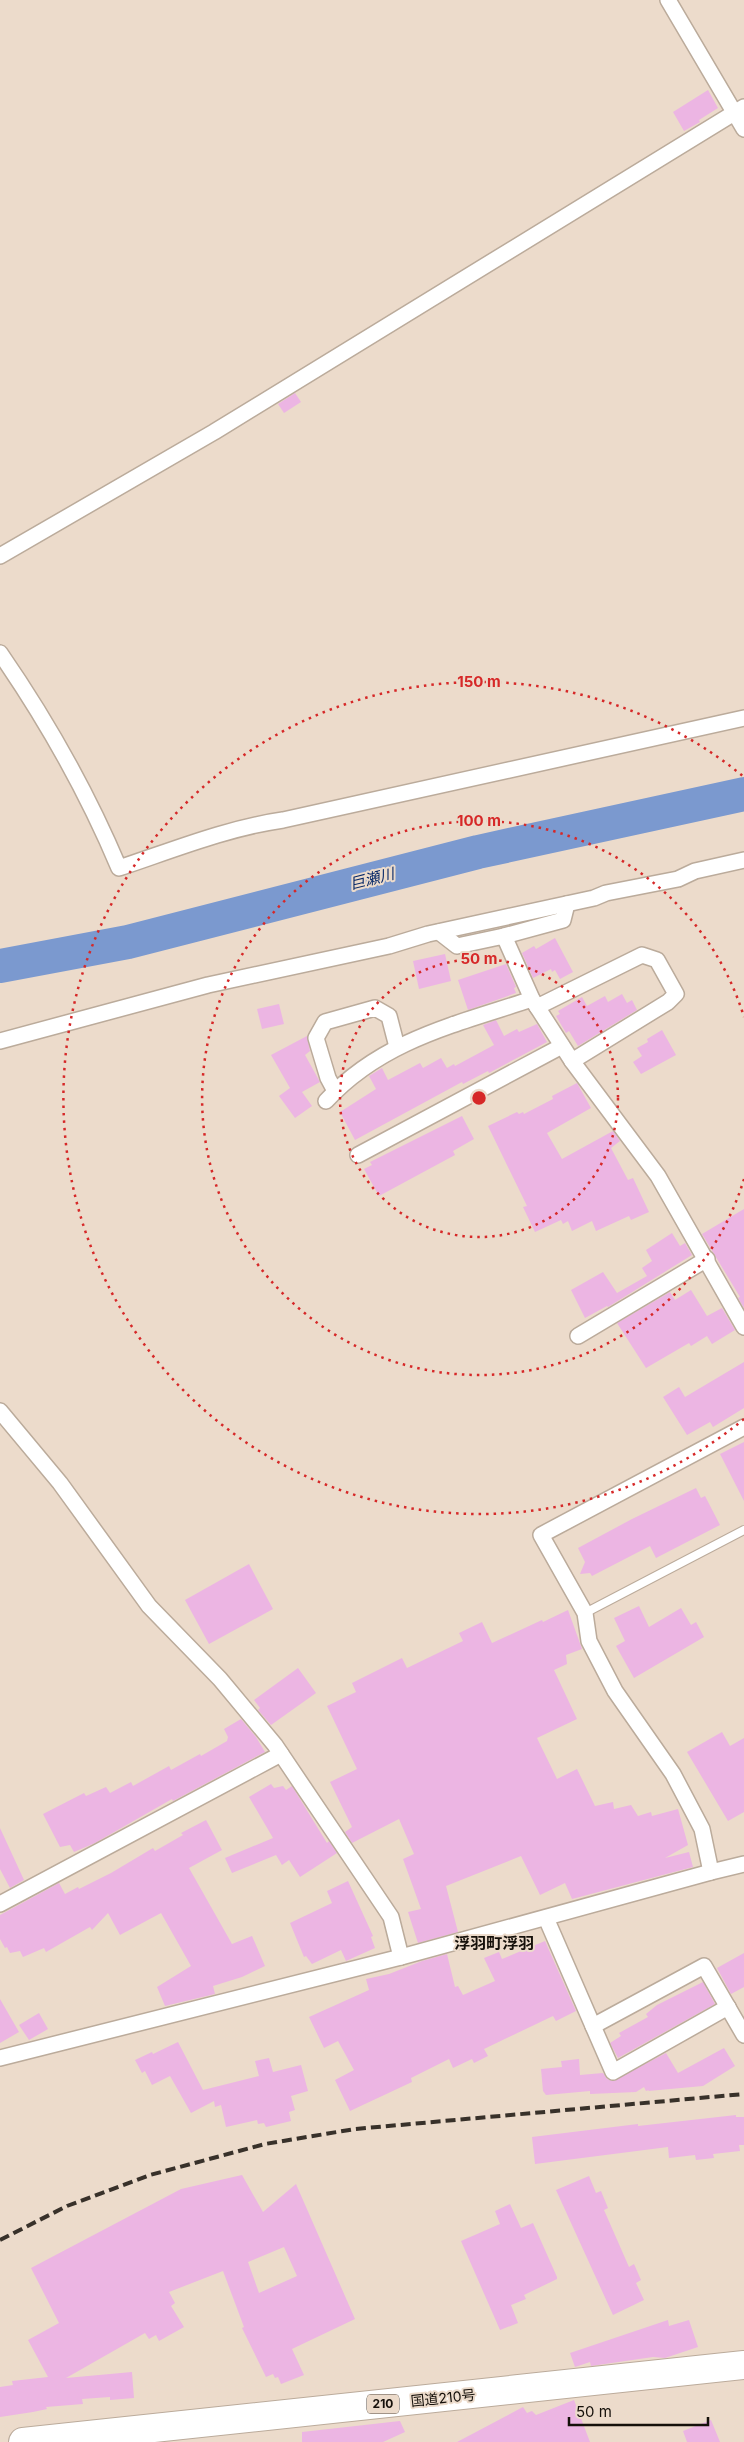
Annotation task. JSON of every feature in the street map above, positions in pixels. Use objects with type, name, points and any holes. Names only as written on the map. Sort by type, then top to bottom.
[{"type":"highway","name":"国道210号","points":[[23,2442],[744,2365]]},
{"type":"street","points":[[668,0],[739,110],[744,129]]},
{"type":"street","points":[[0,556],[214,432],[739,110]]},
{"type":"street","points":[[0,653],[69,762],[101,826],[119,868],[215,836],[259,824],[744,718]]},
{"type":"street","points":[[0,1041],[208,985],[389,946],[439,932],[567,904],[606,893],[678,879],[695,871],[744,860]]},
{"type":"street","points":[[439,932],[457,946],[504,936],[563,920],[567,904]]},
{"type":"street","points":[[504,936],[535,1003],[572,1061],[658,1176],[707,1259],[744,1327]]},
{"type":"street","points":[[397,1047],[389,1016],[376,1008],[325,1022],[316,1038],[328,1078],[331,1096],[345,1081],[397,1047],[415,1038],[535,1003],[642,955],[657,960],[676,994],[668,1002],[572,1061]]},
{"type":"street","points":[[358,1155],[562,1046]]},
{"type":"street","points":[[578,1336],[707,1259]]},
{"type":"street","points":[[0,1412],[60,1483],[149,1606],[220,1679],[281,1754],[391,1916],[401,1957]]},
{"type":"street","points":[[711,1872],[702,1829],[674,1774],[615,1691],[590,1641],[585,1613],[541,1535],[744,1427]]},
{"type":"street","points":[[0,1904],[281,1754]]},
{"type":"street","points":[[0,2058],[401,1957],[744,1864]]},
{"type":"street","points":[[546,1918],[613,2072],[728,2007]]},
{"type":"street","points":[[593,2026],[704,1966],[744,2036]]},
{"type":"lane","points":[[585,1613],[744,1530]]},
{"type":"building","points":[[708,90],[718,108],[699,120],[700,122],[684,131],[673,112]]},
{"type":"building","points":[[295,393],[301,402],[284,413],[278,404]]},
{"type":"building","points":[[555,938],[573,972],[560,979],[555,970],[552,972],[551,969],[533,978],[522,953],[534,946],[536,949]]},
{"type":"building","points":[[445,954],[451,981],[419,989],[413,961]]},
{"type":"building","points":[[506,964],[516,987],[514,988],[516,993],[468,1010],[458,980]]},
{"type":"building","points":[[622,994],[627,1003],[632,1000],[637,1010],[578,1046],[569,1031],[566,1033],[556,1016],[560,1014],[558,1011],[582,997],[587,1006],[605,996],[608,1002]]},
{"type":"building","points":[[279,1004],[284,1024],[262,1029],[257,1009]]},
{"type":"building","points":[[496,1020],[504,1036],[517,1029],[519,1032],[537,1024],[547,1042],[489,1073],[488,1071],[463,1084],[462,1082],[355,1140],[340,1112],[376,1089],[369,1076],[382,1068],[388,1080],[420,1063],[423,1068],[441,1058],[447,1068],[454,1064],[455,1066],[494,1045],[483,1025]]},
{"type":"building","points":[[662,1030],[676,1055],[641,1074],[633,1062],[642,1056],[637,1048],[648,1042],[647,1039]]},
{"type":"building","points":[[307,1036],[310,1051],[305,1055],[320,1082],[302,1092],[312,1106],[295,1118],[279,1096],[290,1088],[271,1055]]},
{"type":"building","points":[[577,1083],[591,1108],[547,1133],[562,1159],[613,1131],[620,1141],[611,1148],[628,1180],[633,1178],[649,1212],[631,1220],[629,1216],[596,1231],[592,1221],[572,1231],[568,1221],[563,1224],[561,1220],[535,1232],[523,1207],[527,1206],[488,1126],[517,1112],[519,1114],[523,1112],[524,1114],[553,1099],[552,1096]]},
{"type":"building","points":[[462,1116],[474,1139],[453,1151],[455,1155],[379,1196],[364,1169],[372,1165],[370,1162]]},
{"type":"building","points":[[744,1209],[744,1308],[738,1298],[740,1297],[702,1234]]},
{"type":"building","points":[[672,1233],[680,1246],[685,1243],[692,1255],[608,1307],[585,1318],[571,1290],[603,1272],[617,1293],[647,1276],[642,1268],[652,1261],[646,1250]]},
{"type":"building","points":[[691,1290],[707,1316],[722,1308],[735,1330],[712,1344],[707,1336],[691,1346],[689,1343],[646,1368],[617,1323],[670,1292],[675,1300]]},
{"type":"building","points":[[744,1362],[744,1408],[713,1427],[710,1422],[687,1435],[663,1397],[679,1387],[685,1397]]},
{"type":"building","points":[[744,1442],[744,1501],[720,1454]]},
{"type":"building","points":[[696,1488],[701,1498],[705,1496],[720,1525],[656,1558],[650,1546],[592,1576],[590,1573],[580,1574],[585,1562],[578,1548]]},
{"type":"building","points":[[249,1564],[273,1609],[209,1644],[185,1600]]},
{"type":"building","points":[[639,1606],[649,1627],[681,1608],[691,1625],[696,1622],[704,1637],[634,1678],[616,1646],[625,1641],[614,1618]]},
{"type":"building","points":[[568,1610],[582,1649],[566,1655],[567,1664],[554,1670],[577,1719],[537,1738],[557,1779],[577,1769],[595,1806],[613,1802],[614,1809],[631,1805],[638,1816],[651,1812],[652,1816],[678,1809],[688,1845],[665,1858],[689,1852],[693,1867],[572,1899],[565,1883],[540,1895],[521,1856],[446,1886],[458,1932],[418,1943],[408,1912],[421,1909],[403,1859],[414,1854],[399,1819],[352,1843],[345,1832],[352,1827],[330,1782],[357,1769],[327,1706],[356,1692],[352,1683],[402,1658],[407,1668],[463,1641],[459,1633],[482,1622],[492,1643]]},
{"type":"building","points":[[298,1668],[316,1693],[271,1725],[258,1710],[260,1708],[254,1700]]},
{"type":"building","points":[[241,1719],[256,1737],[265,1752],[173,1801],[172,1799],[95,1843],[74,1852],[70,1845],[60,1847],[43,1814],[84,1793],[86,1796],[106,1787],[110,1793],[131,1782],[133,1786],[169,1766],[171,1770],[200,1754],[201,1756],[227,1741],[228,1737],[224,1729]]},
{"type":"building","points":[[722,1732],[730,1746],[744,1738],[744,1812],[728,1821],[687,1752]]},
{"type":"building","points":[[271,1784],[274,1788],[283,1786],[286,1790],[292,1786],[327,1843],[329,1841],[337,1853],[300,1877],[289,1860],[282,1865],[276,1855],[232,1873],[225,1858],[273,1838],[249,1797]]},
{"type":"building","points":[[206,1820],[222,1850],[189,1868],[232,1944],[252,1936],[265,1966],[242,1977],[213,1986],[215,1994],[165,2006],[157,1987],[191,1966],[161,1913],[120,1935],[108,1913],[92,1930],[90,1927],[46,1952],[44,1948],[23,1957],[20,1951],[10,1953],[7,1947],[5,1948],[0,1939],[0,1915],[59,1883],[65,1894],[78,1887],[79,1889],[111,1873],[153,1848],[155,1851],[183,1835],[181,1833]]},
{"type":"building","points":[[0,1828],[24,1880],[10,1888],[0,1869]]},
{"type":"building","points":[[348,1881],[373,1936],[371,1937],[375,1948],[346,1961],[341,1950],[312,1964],[306,1956],[304,1957],[290,1923],[332,1903],[327,1891]]},
{"type":"building","points":[[545,1941],[576,2011],[556,2021],[553,2016],[484,2049],[488,2056],[474,2063],[472,2059],[453,2068],[449,2059],[411,2078],[412,2082],[350,2111],[335,2080],[354,2070],[338,2041],[324,2048],[309,2017],[369,1990],[366,1979],[389,1974],[422,1961],[447,1954],[455,1987],[458,1986],[463,1995],[495,1981],[484,1958],[499,1952],[502,1959]]},
{"type":"building","points":[[744,1953],[744,1987],[731,1994],[717,1968]]},
{"type":"building","points":[[703,1982],[715,2004],[618,2058],[610,2043],[621,2036],[619,2033],[648,2017],[646,2014],[657,2005]]},
{"type":"building","points":[[0,1999],[19,2032],[0,2043]]},
{"type":"building","points":[[39,2013],[48,2029],[29,2040],[19,2025]]},
{"type":"building","points":[[178,2042],[203,2090],[259,2076],[255,2061],[269,2058],[273,2072],[301,2065],[308,2091],[291,2096],[295,2110],[289,2112],[291,2121],[266,2127],[264,2123],[258,2124],[257,2120],[226,2127],[221,2105],[215,2107],[214,2101],[191,2113],[170,2076],[152,2085],[145,2071],[142,2073],[135,2060]]},
{"type":"building","points":[[724,2048],[735,2066],[703,2086],[648,2091],[644,2087],[636,2092],[590,2094],[590,2091],[546,2095],[543,2091],[541,2069],[562,2067],[561,2061],[579,2059],[580,2075],[603,2073],[607,2079],[613,2081],[666,2053],[678,2073]]},
{"type":"building","points":[[736,2115],[736,2117],[744,2117],[744,2145],[739,2145],[740,2151],[713,2154],[714,2158],[696,2160],[695,2155],[669,2158],[668,2147],[535,2164],[532,2137],[638,2124],[638,2126]]},
{"type":"building","points":[[242,2175],[263,2212],[296,2184],[355,2319],[292,2349],[304,2375],[281,2384],[278,2377],[275,2378],[273,2374],[266,2377],[242,2328],[244,2327],[223,2271],[169,2292],[175,2303],[171,2306],[184,2327],[159,2341],[156,2335],[149,2339],[145,2333],[66,2378],[132,2372],[134,2398],[110,2400],[110,2397],[82,2399],[83,2404],[46,2407],[47,2409],[0,2417],[0,2387],[13,2385],[12,2381],[48,2377],[28,2340],[59,2323],[31,2268],[181,2189]],"holes":[[[284,2247],[297,2276],[259,2293],[248,2262]]]},
{"type":"building","points":[[589,2176],[596,2193],[601,2191],[608,2208],[604,2210],[629,2267],[634,2264],[641,2280],[636,2283],[644,2300],[613,2315],[556,2190]]},
{"type":"building","points":[[510,2204],[521,2228],[533,2223],[557,2279],[524,2295],[526,2299],[511,2305],[518,2323],[500,2330],[461,2241],[500,2224],[495,2211]]},
{"type":"building","points":[[668,2320],[669,2326],[689,2320],[698,2347],[665,2358],[653,2357],[591,2366],[590,2362],[575,2367],[570,2353]]},
{"type":"building","points":[[574,2400],[590,2442],[457,2442],[523,2407],[527,2413],[532,2411],[536,2415]]},
{"type":"building","points":[[711,2420],[720,2442],[687,2442],[683,2431]]},
{"type":"building","points":[[400,2421],[405,2432],[383,2442],[302,2442],[302,2432]]},
{"type":"waterway","name":"巨瀬川","points":[[0,966],[128,942],[478,852],[744,794]]},
{"type":"railway","points":[[0,2240],[67,2206],[150,2175],[265,2144],[355,2129],[744,2094]]},
{"type":"district","name":"浮羽町浮羽","points":[[494,1943]]}]
